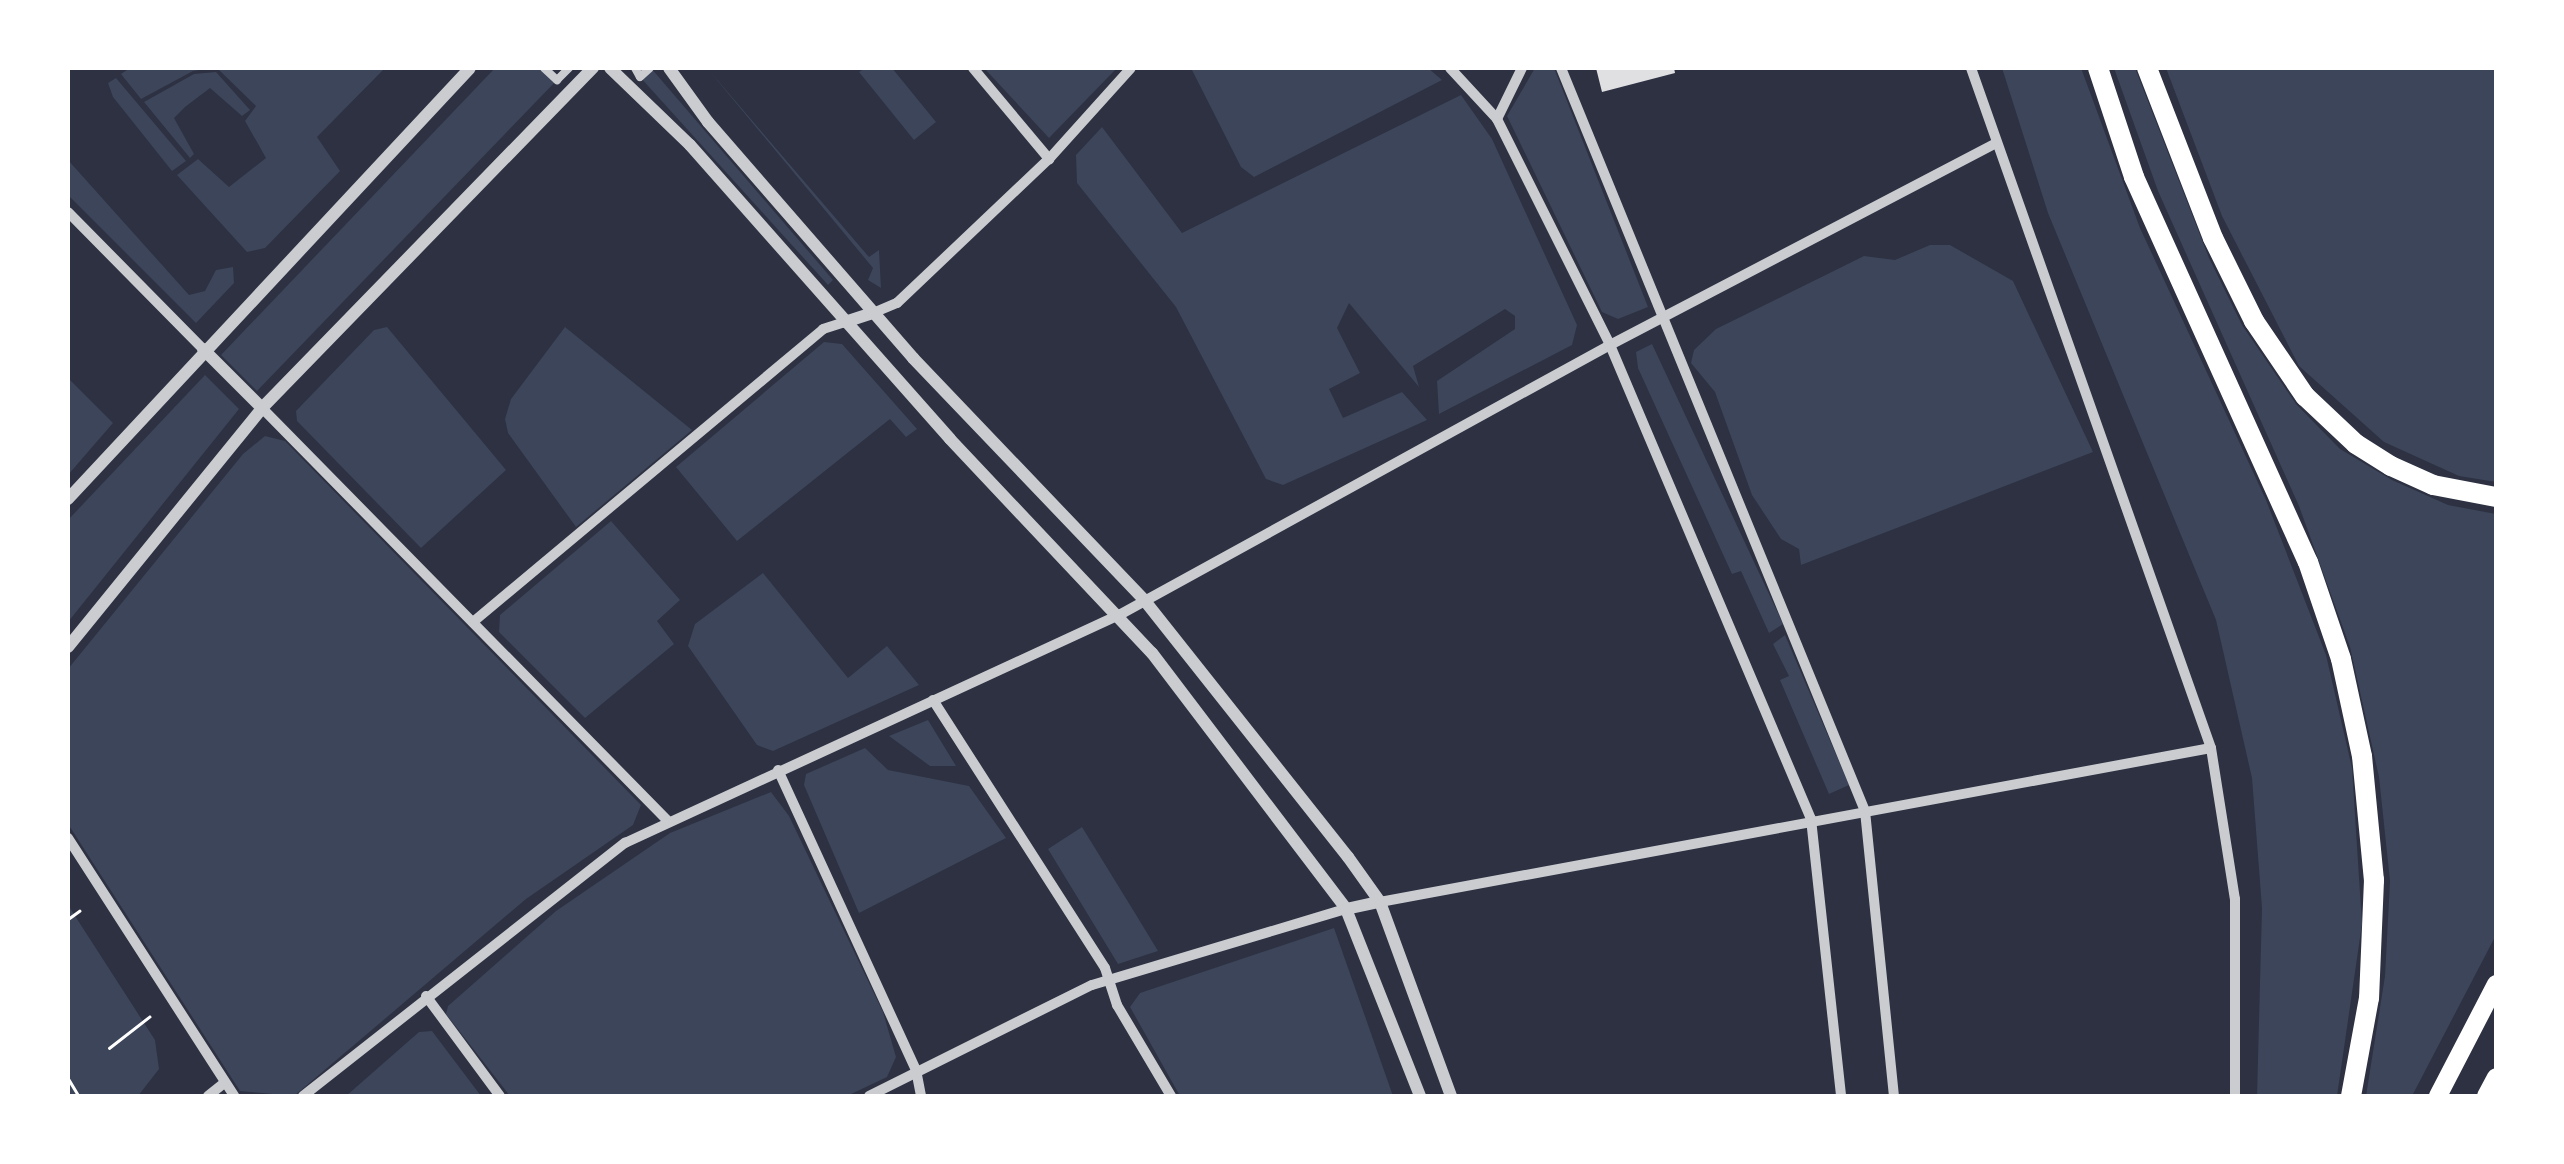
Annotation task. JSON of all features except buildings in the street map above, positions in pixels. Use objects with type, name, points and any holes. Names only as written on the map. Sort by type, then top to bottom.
[{"type":"highway","points":[[2098,68],[2134,177],[2308,562],[2341,659],[2362,756],[2374,880],[2369,998],[2351,1096]]},
{"type":"highway","points":[[2148,68],[2213,238],[2254,321],[2305,396],[2356,444],[2391,466],[2433,484],[2496,497]]},
{"type":"highway","points":[[2438,1096],[2496,984]]},
{"type":"highway","points":[[2486,1096],[2496,1077]]},
{"type":"street","points":[[68,499],[203,349],[470,68]]},
{"type":"street","points":[[544,68],[556,80],[569,68]]},
{"type":"street","points":[[68,646],[262,408],[593,68]]},
{"type":"street","points":[[610,68],[690,145],[845,322],[1121,614],[1346,909],[1420,1096]]},
{"type":"street","points":[[635,68],[640,78],[650,68]]},
{"type":"street","points":[[669,68],[708,122],[873,313],[1145,600],[1380,902],[1451,1096]]},
{"type":"street","points":[[973,68],[1049,159]]},
{"type":"street","points":[[474,622],[822,329],[897,303],[1049,159],[1131,68]]},
{"type":"street","points":[[1450,68],[1497,119],[1610,345],[1811,819],[1841,1096]]},
{"type":"street","points":[[1497,119],[1522,68]]},
{"type":"street","points":[[1561,68],[1865,811],[1894,1096]]},
{"type":"street","points":[[1971,68],[2211,748],[2235,898],[2235,1096]]},
{"type":"street","points":[[304,1096],[593,864],[667,820],[1121,614],[1610,345],[1995,144]]},
{"type":"street","points":[[68,212],[667,820]]},
{"type":"street","points":[[933,700],[1110,979],[1117,1005],[1171,1096]]},
{"type":"street","points":[[868,1096],[1110,979],[1346,909],[1811,819],[2211,748]]},
{"type":"street","points":[[778,770],[916,1070],[921,1096]]},
{"type":"street","points":[[68,838],[234,1096]]},
{"type":"street","points":[[426,996],[500,1096]]},
{"type":"street","points":[[208,1096],[224,1083]]},
{"type":"path","points":[[68,920],[79,911]]},
{"type":"path","points":[[109,1048],[149,1017]]},
{"type":"path","points":[[68,1078],[80,1096]]},
{"type":"shaded area","points":[[130,68],[212,68],[193,71],[141,99],[121,74]]},
{"type":"shaded area","points":[[217,68],[385,68],[317,137],[340,171],[265,248],[247,252],[177,175],[198,159],[229,187],[266,158],[245,121],[256,106]]},
{"type":"shaded area","points":[[495,68],[544,68],[557,80],[257,391],[221,355]]},
{"type":"shaded area","points":[[651,68],[833,280],[828,285],[640,77]]},
{"type":"shaded area","points":[[707,68],[869,257],[879,250],[881,288],[868,280],[873,268]]},
{"type":"shaded area","points":[[865,68],[892,68],[936,122],[914,140],[859,72]]},
{"type":"shaded area","points":[[984,68],[1117,68],[1049,138]]},
{"type":"shaded area","points":[[1191,68],[1428,68],[1442,80],[1254,177],[1241,167]]},
{"type":"shaded area","points":[[1535,68],[1554,68],[1648,307],[1618,319],[1602,312],[1507,116]]},
{"type":"shaded area","points":[[2002,68],[2081,68],[2140,228],[2266,500],[2326,655],[2352,768],[2362,924],[2337,1096],[2257,1096],[2262,908],[2252,778],[2216,620],[2048,213]]},
{"type":"shaded area","points":[[2114,68],[2135,68],[2209,258],[2242,325],[2296,404],[2340,449],[2392,480],[2448,505],[2496,514],[2496,935],[2412,1096],[2366,1096],[2385,976],[2390,881],[2379,777],[2350,647],[2299,506],[2158,191]]},
{"type":"shaded area","points":[[2166,68],[2496,68],[2496,482],[2459,476],[2384,442],[2299,366],[2222,216]]},
{"type":"shaded area","points":[[216,72],[250,110],[242,116],[210,88],[185,107],[174,118],[194,154],[190,158],[144,102],[194,74]]},
{"type":"shaded area","points":[[116,78],[186,161],[172,171],[113,97],[108,83]]},
{"type":"shaded area","points":[[1461,95],[1492,139],[1577,325],[1572,345],[1439,414],[1437,381],[1515,329],[1515,316],[1505,309],[1413,366],[1419,387],[1349,303],[1337,328],[1360,373],[1329,389],[1343,418],[1402,392],[1427,420],[1283,485],[1266,479],[1176,307],[1077,183],[1076,155],[1102,127],[1182,233]]},
{"type":"shaded area","points":[[68,160],[189,295],[205,291],[216,270],[233,267],[234,283],[196,323],[68,195]]},
{"type":"shaded area","points":[[1930,245],[1950,245],[2013,281],[2093,452],[1801,565],[1799,549],[1781,539],[1752,495],[1715,392],[1691,363],[1694,350],[1716,329],[1864,256],[1895,260]]},
{"type":"shaded area","points":[[387,327],[506,470],[421,548],[297,421],[296,411],[374,330]]},
{"type":"shaded area","points":[[565,327],[692,430],[576,527],[508,433],[505,419],[511,399]]},
{"type":"shaded area","points":[[824,342],[842,344],[917,429],[906,437],[890,419],[737,541],[676,467]]},
{"type":"shaded area","points":[[1652,344],[1783,624],[1769,633],[1741,571],[1732,574],[1638,368],[1636,352]]},
{"type":"shaded area","points":[[205,375],[239,409],[68,622],[68,520]]},
{"type":"shaded area","points":[[68,378],[113,423],[68,475]]},
{"type":"shaded area","points":[[265,436],[285,441],[641,805],[633,825],[526,899],[294,1096],[240,1091],[68,824],[68,669],[243,454]]},
{"type":"shaded area","points":[[611,521],[680,600],[657,621],[674,644],[585,718],[499,632],[500,615]]},
{"type":"shaded area","points":[[763,573],[848,678],[887,646],[919,685],[773,751],[757,745],[688,646],[695,624]]},
{"type":"shaded area","points":[[1785,635],[1849,785],[1829,794],[1780,680],[1789,676],[1773,644]]},
{"type":"shaded area","points":[[928,720],[956,766],[930,766],[889,736]]},
{"type":"shaded area","points":[[865,748],[888,770],[969,786],[1006,838],[859,913],[804,785],[806,774]]},
{"type":"shaded area","points":[[771,792],[789,816],[883,1012],[896,1057],[887,1077],[847,1096],[510,1096],[446,1014],[448,1006],[556,911],[670,833]]},
{"type":"shaded area","points":[[1082,827],[1158,951],[1118,964],[1048,849]]},
{"type":"shaded area","points":[[68,905],[155,1040],[159,1069],[138,1096],[68,1096]]},
{"type":"shaded area","points":[[1334,928],[1393,1096],[1180,1096],[1130,1007],[1140,993]]},
{"type":"shaded area","points":[[432,1031],[481,1096],[346,1096],[419,1032]]}]
